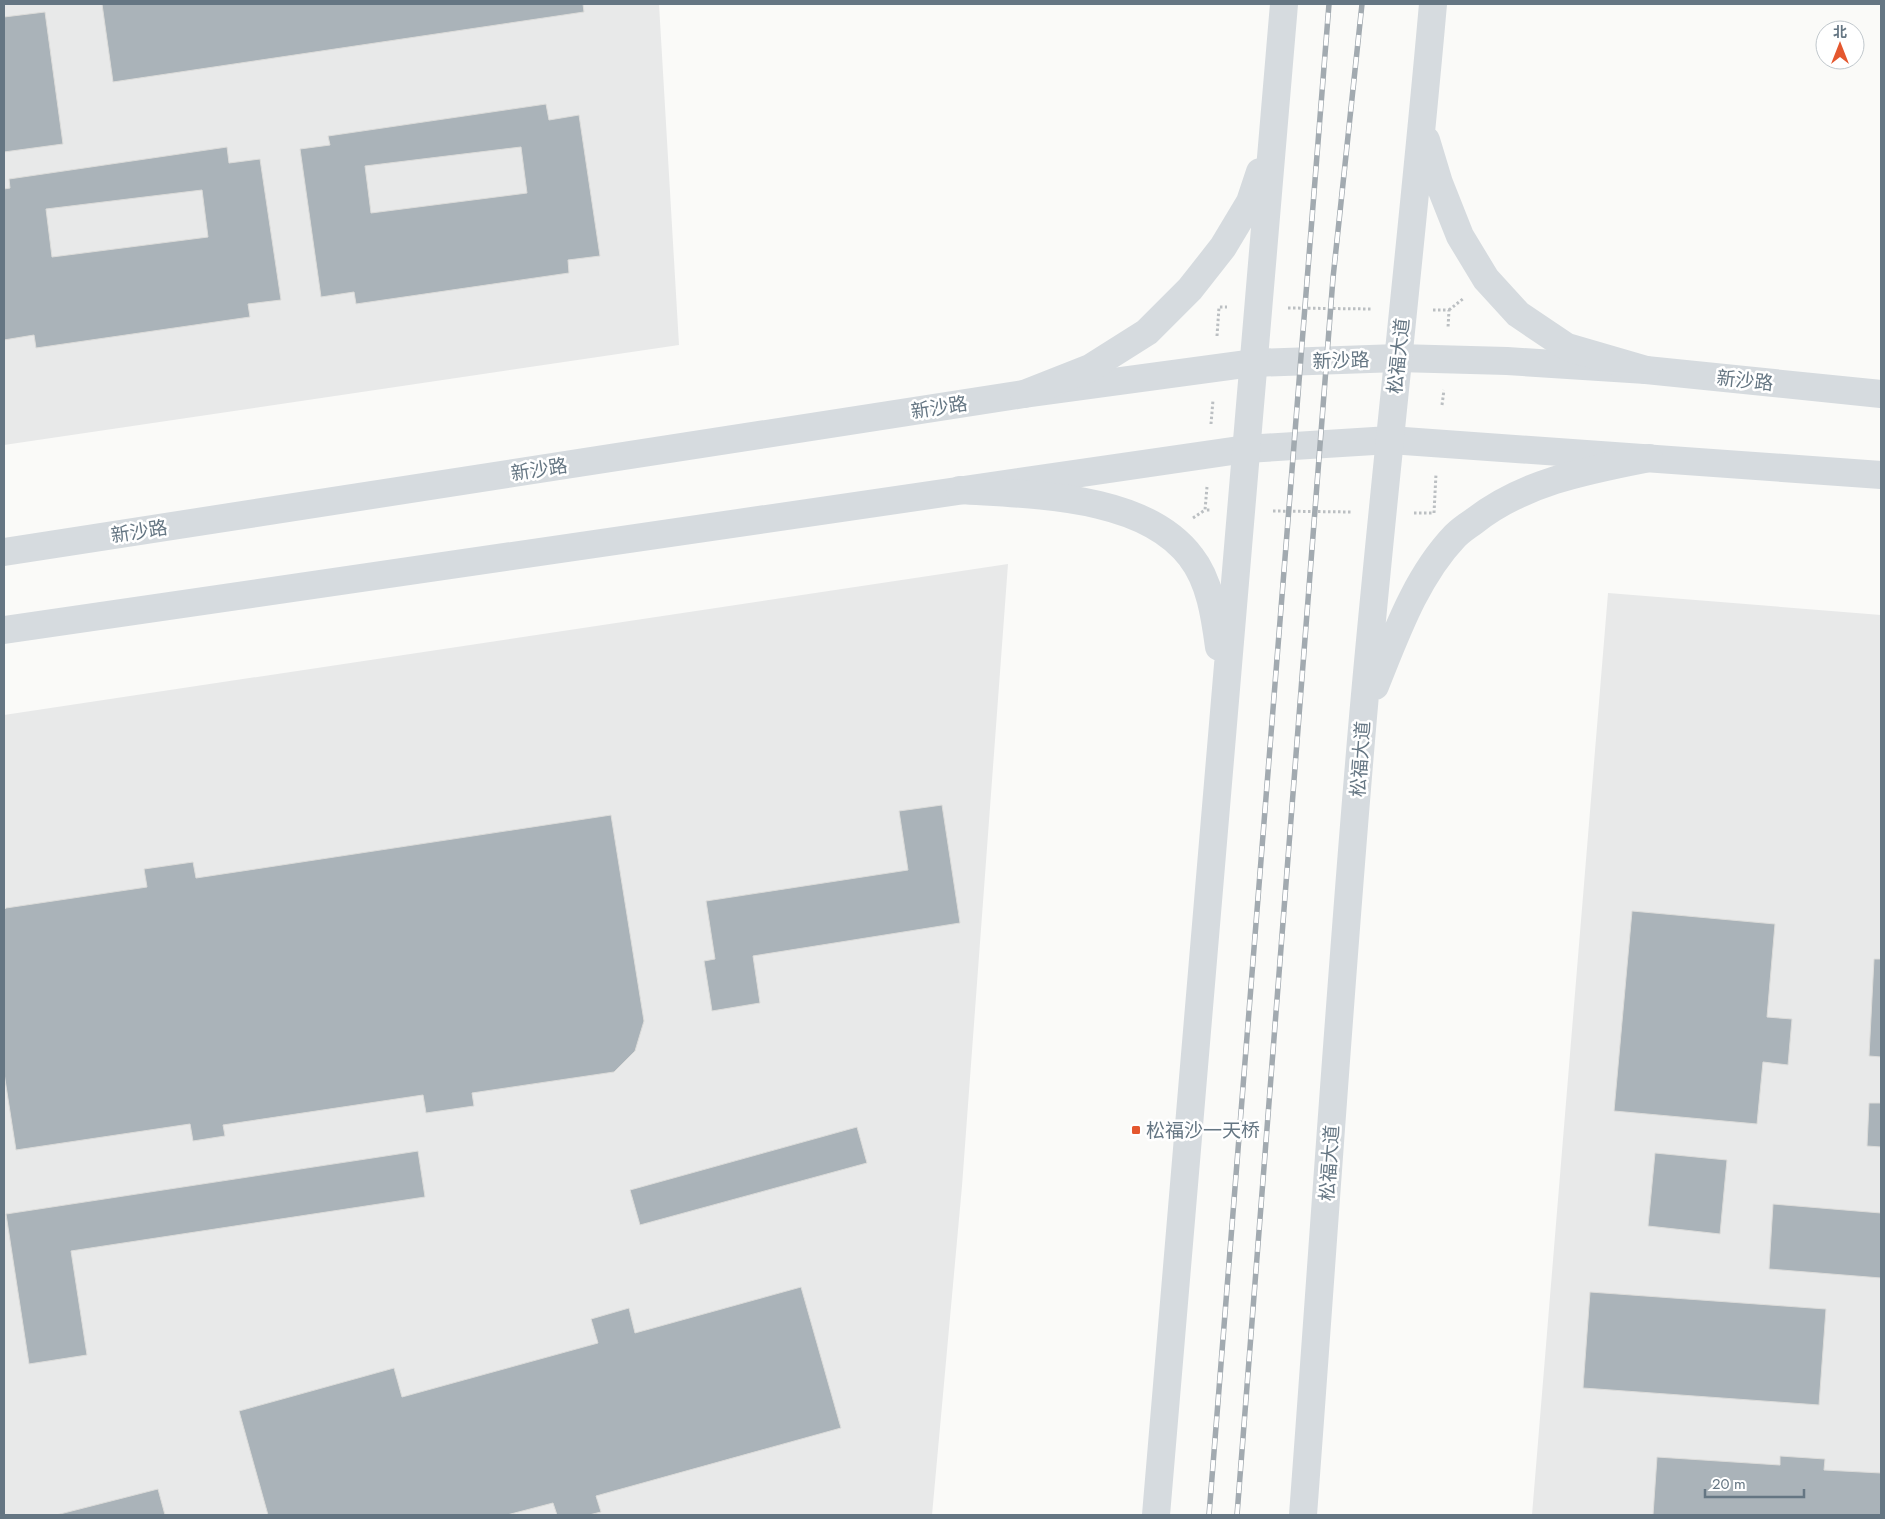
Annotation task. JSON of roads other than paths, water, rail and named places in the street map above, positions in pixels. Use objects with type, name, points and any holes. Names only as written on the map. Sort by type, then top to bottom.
[{"type":"main road","points":[[1156,1515],[1284,4]]},
{"type":"main road","name":"松福大道","points":[[1303,1515],[1363,718],[1433,4]]},
{"type":"main road","points":[[1422,129],[1438,183],[1460,236],[1486,279],[1518,314],[1567,347],[1646,370]]},
{"type":"main road","points":[[1024,394],[1090,368],[1147,332],[1190,288],[1223,247],[1250,202],[1273,130]]},
{"type":"main road","name":"新沙路","points":[[4,552],[1024,394],[1253,363],[1398,358],[1507,361],[1646,370],[1881,394]]},
{"type":"main road","points":[[4,630],[1246,449],[1390,440],[1881,475]]},
{"type":"main road","points":[[1363,718],[1395,637],[1423,578],[1455,536],[1492,507],[1533,488],[1586,470],[1649,458]]},
{"type":"main road","points":[[960,490],[1043,496],[1083,502],[1125,511],[1169,533],[1192,557],[1205,582],[1216,624],[1225,687]]},
{"type":"railway","points":[[1209,1515],[1329,4]]},
{"type":"railway","points":[[1237,1515],[1333,278],[1362,4]]},
{"type":"place","name":"松福沙一天桥","points":[[1136,1130]]}]
